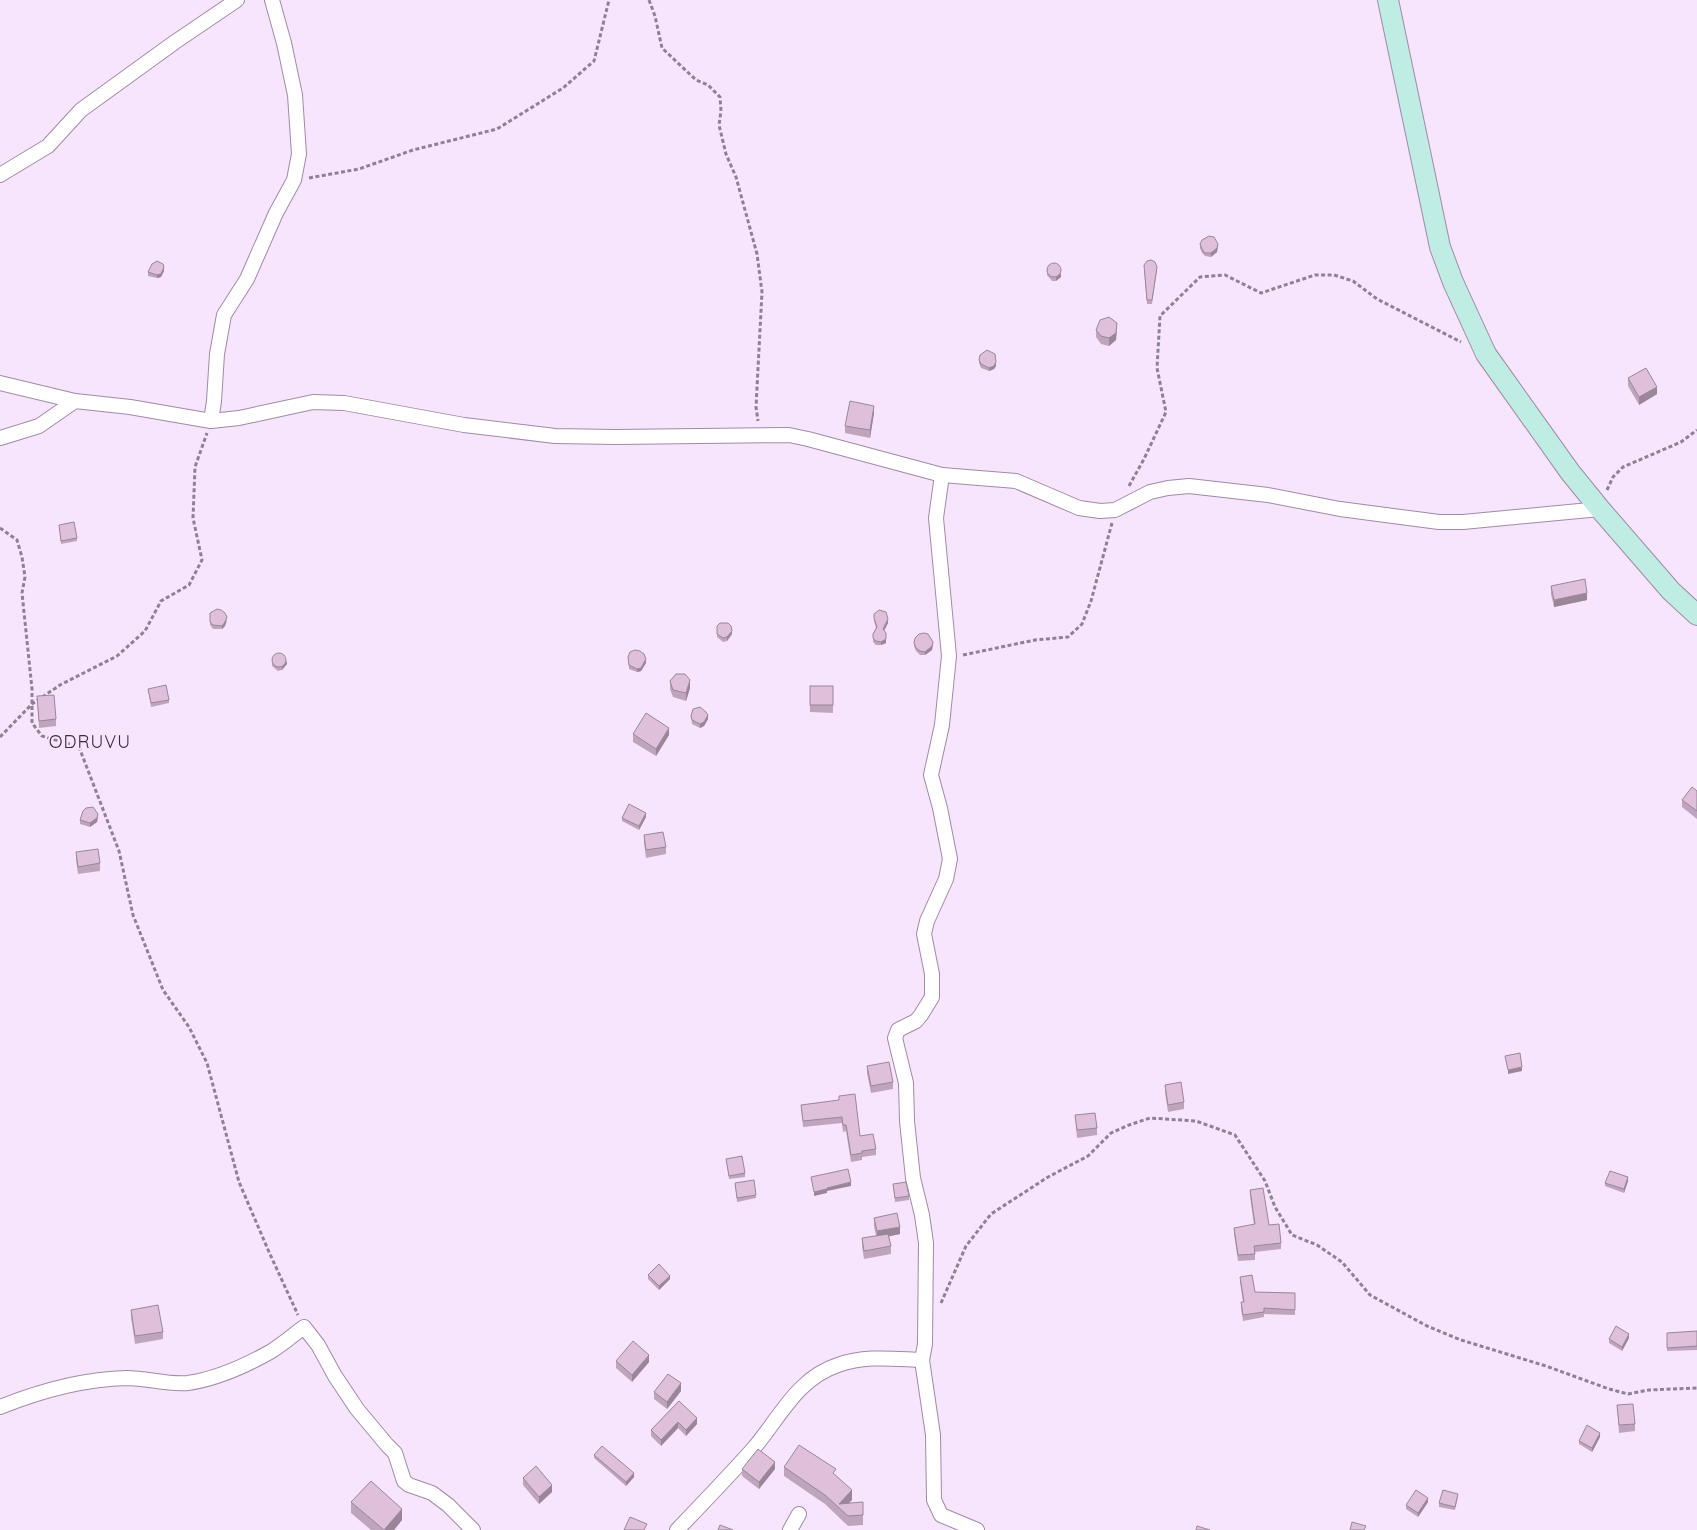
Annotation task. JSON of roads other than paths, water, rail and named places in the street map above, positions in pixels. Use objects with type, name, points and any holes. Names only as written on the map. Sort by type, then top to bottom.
[{"type":"street","points":[[0,175],[48,146],[81,110],[174,42],[237,0]]},
{"type":"street","points":[[211,421],[217,354],[224,315],[246,279],[276,213],[294,180],[299,154],[295,95],[284,43],[272,0]]},
{"type":"street","points":[[1388,0],[1440,247],[1453,282],[1486,354],[1570,472],[1600,510],[1671,591],[1697,615]]},
{"type":"street","points":[[0,383],[75,401],[130,407],[211,421],[239,418],[301,404],[324,402],[464,425],[555,436],[789,435],[942,475],[1016,481],[1079,508],[1100,511],[1115,510],[1150,492],[1189,486],[1268,495],[1340,510],[1439,522],[1464,522],[1600,510]]},
{"type":"street","points":[[0,438],[39,426],[75,401]]},
{"type":"street","points":[[942,475],[936,518],[950,656],[942,724],[931,775],[942,816],[950,859],[946,879],[927,921],[924,934],[932,974],[932,997],[916,1021],[898,1030],[895,1034],[906,1083],[907,1121],[913,1178],[922,1214],[926,1243],[925,1344],[922,1360],[933,1435],[934,1500],[942,1515],[977,1530]]},
{"type":"street","points":[[0,1407],[30,1395],[82,1383],[127,1378],[187,1383],[213,1377],[238,1368],[271,1351],[304,1326],[318,1345],[357,1409],[395,1453],[404,1481],[409,1485],[432,1493],[448,1505],[473,1530]]},
{"type":"street","points":[[677,1530],[724,1482],[755,1446],[791,1399],[809,1381],[824,1370],[855,1360],[872,1358],[922,1360]]},
{"type":"street","points":[[790,1530],[799,1514]]},
{"type":"district","name":"ODRUVU","points":[[90,741]]}]
